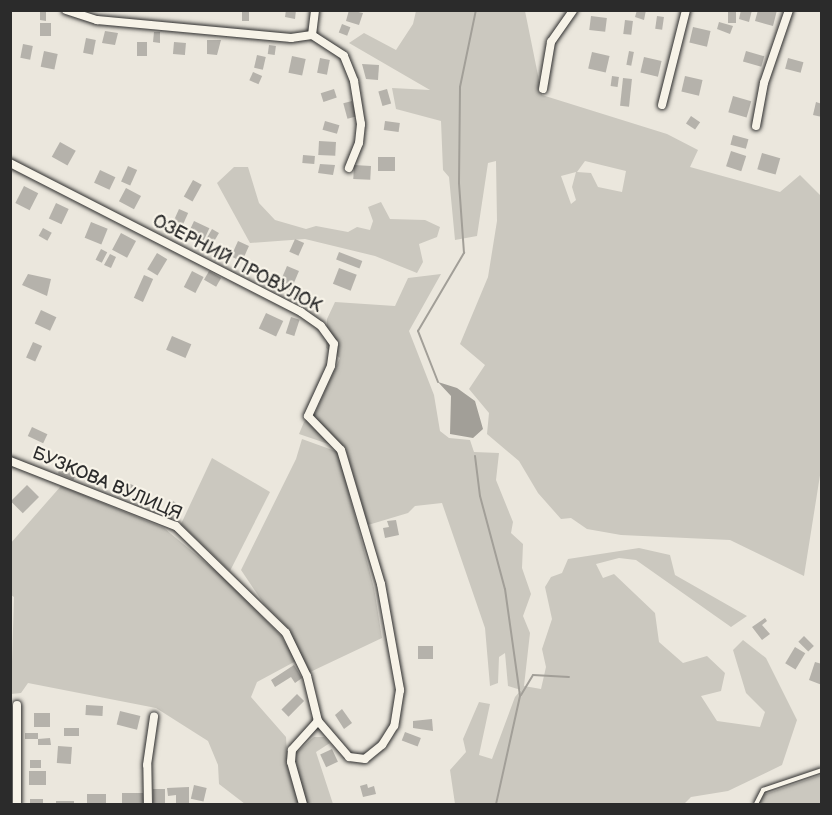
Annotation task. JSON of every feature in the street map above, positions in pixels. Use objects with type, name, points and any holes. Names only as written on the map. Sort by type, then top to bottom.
[{"type":"street","points":[[312,35],[315,10]]},
{"type":"street","points":[[543,89],[551,42],[573,10]]},
{"type":"street","points":[[662,105],[686,10]]},
{"type":"street","points":[[756,126],[764,83],[789,10]]},
{"type":"street","points":[[67,11],[97,20],[291,38],[312,35],[344,56],[354,81],[361,124],[359,142],[349,168]]},
{"type":"street","name":"ОЗЕРНИЙ ПРОВУЛОК","points":[[10,163],[301,312],[321,326],[334,344],[331,366],[308,416],[341,450],[381,585],[400,690],[394,726],[382,745],[365,759],[349,757],[318,721]]},
{"type":"street","name":"БУЗКОВА ВУЛИЦЯ","points":[[10,461],[177,526],[286,633],[307,676],[318,721]]},
{"type":"street","points":[[17,705],[14,761],[17,804]]},
{"type":"street","points":[[148,804],[147,765],[154,717]]},
{"type":"street","points":[[303,804],[291,762],[292,750],[318,721]]},
{"type":"lane","points":[[756,804],[763,790],[822,770]]},
{"type":"shaded area","points":[[416,11],[525,11],[542,95],[667,134],[698,150],[690,167],[780,192],[800,175],[821,196],[821,469],[804,576],[730,540],[621,535],[587,529],[571,518],[561,519],[538,493],[519,461],[487,434],[489,413],[469,389],[485,365],[460,344],[488,277],[497,221],[496,161],[488,163],[477,236],[455,240],[449,177],[443,170],[441,121],[396,109],[392,88],[430,90],[349,43],[364,33],[396,50],[413,24]],"holes":[[[585,161],[626,171],[622,192],[598,187],[591,173],[577,172]],[[576,172],[572,187],[576,200],[571,204],[561,176]]]},
{"type":"shaded area","points":[[234,167],[248,167],[259,203],[275,220],[306,229],[316,226],[348,232],[357,227],[370,230],[373,221],[368,207],[381,202],[390,219],[425,220],[440,227],[437,237],[419,244],[423,262],[417,273],[375,256],[305,239],[250,243],[217,183]]},
{"type":"shaded area","points":[[441,274],[409,331],[434,395],[440,431],[449,438],[470,440],[474,452],[499,453],[496,480],[513,522],[511,533],[523,544],[522,568],[531,594],[523,616],[530,633],[524,686],[541,689],[546,667],[542,649],[552,619],[545,587],[551,577],[562,573],[568,559],[639,548],[670,555],[675,575],[747,616],[731,627],[636,560],[619,558],[596,564],[603,578],[614,574],[655,613],[659,642],[683,663],[707,656],[725,673],[721,691],[701,696],[717,721],[760,727],[765,712],[746,693],[733,650],[743,640],[766,658],[797,720],[782,765],[728,791],[691,797],[684,804],[455,804],[450,770],[466,752],[463,739],[479,702],[490,704],[479,755],[492,759],[515,697],[521,690],[508,686],[505,653],[499,657],[498,683],[490,686],[485,628],[442,503],[415,506],[408,513],[368,525],[346,450],[299,434],[304,422],[315,413],[340,358],[326,348],[327,319],[335,302],[395,306],[408,278]]},
{"type":"shaded area","points":[[438,382],[457,388],[475,401],[483,429],[473,438],[450,434],[451,396]]},
{"type":"shaded area","points":[[302,439],[338,452],[374,588],[382,638],[308,673],[289,629],[264,604],[241,570],[296,459]]},
{"type":"shaded area","points":[[212,458],[270,492],[230,571],[181,524]]},
{"type":"shaded area","points":[[61,486],[164,528],[224,578],[281,636],[296,661],[257,682],[251,697],[286,737],[288,769],[299,804],[245,804],[219,784],[218,765],[208,741],[156,708],[28,683],[21,693],[11,694],[14,597],[11,595],[10,544]]},
{"type":"shaded area","points":[[314,737],[324,737],[330,743],[316,752],[333,804],[307,804],[299,782],[295,754]]},
{"type":"shaded area","points":[[821,775],[821,804],[759,804],[763,795]]},
{"type":"building","points":[[286,10],[296,10],[295,19],[285,17]]},
{"type":"building","points":[[349,10],[363,13],[359,25],[346,21]]},
{"type":"building","points":[[637,10],[646,10],[644,20],[635,17]]},
{"type":"building","points":[[728,10],[736,10],[736,23],[728,23]]},
{"type":"building","points":[[741,10],[752,10],[749,22],[739,19]]},
{"type":"building","points":[[758,10],[777,10],[773,26],[755,21]]},
{"type":"building","points":[[40,11],[46,12],[46,21],[40,20]]},
{"type":"building","points":[[242,12],[249,12],[249,21],[242,21]]},
{"type":"building","points":[[591,16],[607,18],[605,32],[589,30]]},
{"type":"building","points":[[657,16],[664,17],[662,30],[655,29]]},
{"type":"building","points":[[625,20],[633,21],[631,35],[623,34]]},
{"type":"building","points":[[719,22],[733,26],[730,34],[717,29]]},
{"type":"building","points":[[40,23],[51,23],[51,36],[40,36]]},
{"type":"building","points":[[342,24],[350,27],[347,36],[339,32]]},
{"type":"building","points":[[693,27],[711,31],[707,47],[689,43]]},
{"type":"building","points":[[105,31],[118,33],[115,45],[102,43]]},
{"type":"building","points":[[154,32],[160,32],[160,43],[153,42]]},
{"type":"building","points":[[86,38],[96,40],[93,55],[83,53]]},
{"type":"building","points":[[207,40],[221,40],[217,55],[207,54]]},
{"type":"building","points":[[137,42],[147,42],[147,56],[137,56]]},
{"type":"building","points":[[174,42],[186,43],[185,55],[173,54]]},
{"type":"building","points":[[23,44],[33,46],[30,60],[20,58]]},
{"type":"building","points":[[269,45],[276,46],[275,55],[268,54]]},
{"type":"building","points":[[44,51],[58,54],[54,70],[41,67]]},
{"type":"building","points":[[629,51],[634,52],[631,66],[626,65]]},
{"type":"building","points":[[746,51],[764,56],[761,67],[743,62]]},
{"type":"building","points":[[592,52],[610,56],[606,73],[588,69]]},
{"type":"building","points":[[257,55],[266,57],[263,70],[254,68]]},
{"type":"building","points":[[292,56],[306,59],[302,76],[288,73]]},
{"type":"building","points":[[644,57],[662,61],[658,77],[640,73]]},
{"type":"building","points":[[320,58],[330,60],[327,75],[317,73]]},
{"type":"building","points":[[788,58],[803,62],[801,73],[785,69]]},
{"type":"building","points":[[362,64],[379,65],[378,80],[366,79]]},
{"type":"building","points":[[253,72],[262,76],[258,84],[249,80]]},
{"type":"building","points":[[612,76],[619,77],[618,87],[611,86]]},
{"type":"building","points":[[685,76],[703,80],[699,96],[681,92]]},
{"type":"building","points":[[623,78],[632,79],[629,107],[620,106]]},
{"type":"building","points":[[334,89],[337,98],[323,102],[321,93]]},
{"type":"building","points":[[387,89],[391,103],[382,106],[378,91]]},
{"type":"building","points":[[733,96],[751,101],[747,118],[728,112]]},
{"type":"building","points":[[352,101],[356,116],[347,119],[343,103]]},
{"type":"building","points":[[816,102],[822,104],[822,117],[813,115]]},
{"type":"building","points":[[691,116],[700,122],[695,130],[686,123]]},
{"type":"building","points":[[325,121],[339,125],[337,134],[323,130]]},
{"type":"building","points":[[385,121],[400,123],[399,132],[384,130]]},
{"type":"building","points":[[733,135],[748,139],[746,149],[730,145]]},
{"type":"building","points":[[319,141],[336,142],[335,156],[318,155]]},
{"type":"building","points":[[60,142],[76,151],[68,166],[52,157]]},
{"type":"building","points":[[731,151],[746,156],[741,171],[726,166]]},
{"type":"building","points":[[762,153],[780,158],[776,175],[757,169]]},
{"type":"building","points":[[303,155],[315,156],[314,164],[302,163]]},
{"type":"building","points":[[378,157],[395,157],[395,171],[378,171]]},
{"type":"building","points":[[320,164],[335,165],[333,175],[318,173]]},
{"type":"building","points":[[354,165],[371,166],[370,180],[353,179]]},
{"type":"building","points":[[128,166],[137,170],[130,186],[121,182]]},
{"type":"building","points":[[100,170],[115,177],[109,190],[94,183]]},
{"type":"building","points":[[193,180],[202,185],[193,201],[184,197]]},
{"type":"building","points":[[24,186],[38,193],[30,210],[15,203]]},
{"type":"building","points":[[126,188],[141,196],[134,209],[119,201]]},
{"type":"building","points":[[56,203],[69,209],[62,224],[49,218]]},
{"type":"building","points":[[179,209],[188,213],[178,237],[168,233]]},
{"type":"building","points":[[194,221],[209,228],[202,244],[187,236]]},
{"type":"building","points":[[91,222],[108,229],[101,245],[85,238]]},
{"type":"building","points":[[43,228],[52,233],[47,241],[39,236]]},
{"type":"building","points":[[212,229],[219,233],[210,248],[204,244]]},
{"type":"building","points":[[121,233],[136,241],[127,258],[112,250]]},
{"type":"building","points":[[295,239],[304,243],[298,256],[289,252]]},
{"type":"building","points":[[238,241],[249,246],[242,261],[231,257]]},
{"type":"building","points":[[101,249],[107,252],[102,263],[96,260]]},
{"type":"building","points":[[339,252],[362,261],[359,268],[336,259]]},
{"type":"building","points":[[157,253],[167,259],[158,275],[147,269]]},
{"type":"building","points":[[110,254],[116,257],[111,268],[104,265]]},
{"type":"building","points":[[287,266],[299,271],[291,290],[279,285]]},
{"type":"building","points":[[339,268],[357,275],[351,291],[333,284]]},
{"type":"building","points":[[192,271],[204,277],[195,293],[184,287]]},
{"type":"building","points":[[209,271],[221,278],[216,287],[204,280]]},
{"type":"building","points":[[28,274],[51,279],[47,296],[22,285]]},
{"type":"building","points":[[144,275],[153,279],[143,302],[134,298]]},
{"type":"building","points":[[41,310],[56,317],[50,331],[35,324]]},
{"type":"building","points":[[266,313],[283,321],[276,336],[259,328]]},
{"type":"building","points":[[291,317],[300,320],[294,336],[286,333]]},
{"type":"building","points":[[172,336],[191,344],[185,358],[166,350]]},
{"type":"building","points":[[33,342],[42,346],[35,362],[26,358]]},
{"type":"building","points":[[32,427],[47,434],[43,443],[28,436]]},
{"type":"building","points":[[62,464],[78,471],[73,480],[58,473]]},
{"type":"building","points":[[119,479],[135,486],[130,495],[115,487]]},
{"type":"building","points":[[27,485],[39,497],[23,513],[11,501]]},
{"type":"building","points":[[173,501],[181,506],[172,520],[164,515]]},
{"type":"building","points":[[396,520],[399,535],[385,538],[383,528],[389,527],[387,521]]},
{"type":"building","points":[[765,618],[767,621],[762,625],[770,634],[762,640],[752,627]]},
{"type":"building","points":[[804,636],[814,646],[808,652],[798,642]]},
{"type":"building","points":[[418,646],[433,646],[433,659],[418,659]]},
{"type":"building","points":[[795,647],[805,653],[796,669],[785,663]]},
{"type":"building","points":[[815,662],[822,664],[822,685],[809,680]]},
{"type":"building","points":[[294,665],[302,678],[295,683],[291,677],[275,687],[271,680]]},
{"type":"building","points":[[297,694],[304,701],[289,717],[281,710]]},
{"type":"building","points":[[86,705],[103,706],[102,716],[85,715]]},
{"type":"building","points":[[342,709],[352,723],[344,729],[335,715]]},
{"type":"building","points":[[120,711],[140,716],[137,730],[117,725]]},
{"type":"building","points":[[34,713],[50,713],[50,727],[34,727]]},
{"type":"building","points":[[432,719],[433,731],[413,728],[413,721]]},
{"type":"building","points":[[64,728],[79,728],[79,736],[64,736]]},
{"type":"building","points":[[405,732],[421,738],[418,746],[402,740]]},
{"type":"building","points":[[25,733],[38,733],[38,739],[25,739]]},
{"type":"building","points":[[50,738],[51,745],[38,745],[38,739]]},
{"type":"building","points":[[58,746],[72,747],[71,764],[57,763]]},
{"type":"building","points":[[332,749],[338,762],[326,767],[320,754]]},
{"type":"building","points":[[30,760],[41,760],[41,768],[30,768]]},
{"type":"building","points":[[29,771],[46,771],[46,785],[29,785]]},
{"type":"building","points":[[367,784],[368,788],[374,786],[376,794],[363,797],[360,786]]},
{"type":"building","points":[[194,785],[207,788],[204,802],[191,799]]},
{"type":"building","points":[[189,787],[189,803],[176,803],[176,795],[168,796],[167,788]]},
{"type":"building","points":[[153,789],[165,789],[165,804],[153,804]]},
{"type":"building","points":[[122,793],[143,793],[143,804],[122,804]]},
{"type":"building","points":[[87,794],[106,794],[106,804],[87,804]]},
{"type":"building","points":[[30,799],[43,799],[43,804],[30,804]]},
{"type":"building","points":[[56,801],[74,801],[74,804],[56,804]]},
{"type":"waterway","points":[[438,382],[418,331],[464,253],[459,183],[460,87],[476,10]]},
{"type":"waterway","points":[[475,456],[480,496],[505,589],[520,696],[496,804]]},
{"type":"waterway","points":[[521,695],[533,675],[569,677]]}]
